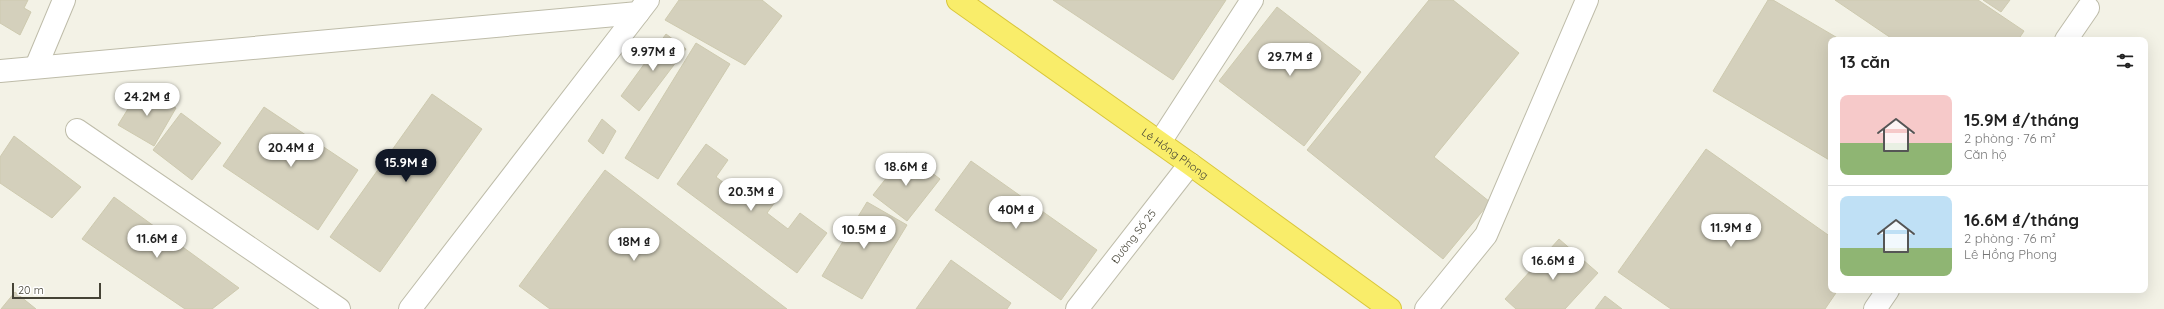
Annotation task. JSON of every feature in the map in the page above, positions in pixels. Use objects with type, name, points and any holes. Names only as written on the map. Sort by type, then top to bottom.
[{"type":"highway","name":"Lê Hồng Phong","points":[[958,0],[1160,142],[1390,309]]},
{"type":"street","points":[[36,67],[64,0]]},
{"type":"street","points":[[1160,142],[1252,0]]},
{"type":"street","points":[[1426,309],[1486,235],[1587,0]]},
{"type":"street","points":[[0,71],[643,7]]},
{"type":"street","points":[[410,309],[643,7]]},
{"type":"street","points":[[2068,37],[2088,8]]},
{"type":"street","points":[[77,130],[339,309]]},
{"type":"street","name":"Đường Số 25","points":[[1078,309],[1190,164]]},
{"type":"street","points":[[1875,309],[1886,293]]},
{"type":"building","points":[[0,0],[28,0],[24,8],[31,12],[20,35],[0,23]]},
{"type":"building","points":[[679,0],[762,0],[782,16],[745,65],[665,20]]},
{"type":"building","points":[[1053,0],[1226,0],[1173,80]]},
{"type":"building","points":[[1429,0],[1453,0],[1519,53],[1434,157],[1490,202],[1443,259],[1307,150]]},
{"type":"building","points":[[1768,0],[1773,0],[1836,37],[1828,37],[1828,159],[1713,91]]},
{"type":"building","points":[[1835,0],[1978,0],[2024,31],[2020,37],[1890,37]]},
{"type":"building","points":[[1983,0],[2010,0],[2001,12]]},
{"type":"building","points":[[1277,7],[1361,72],[1304,146],[1219,81]]},
{"type":"building","points":[[666,34],[686,49],[639,111],[621,96]]},
{"type":"building","points":[[696,43],[730,64],[658,179],[625,158]]},
{"type":"building","points":[[141,88],[176,108],[154,146],[118,125]]},
{"type":"building","points":[[432,94],[482,129],[380,272],[330,237]]},
{"type":"building","points":[[264,107],[358,170],[318,230],[223,166]]},
{"type":"building","points":[[181,113],[221,143],[192,180],[153,150]]},
{"type":"building","points":[[602,119],[616,131],[603,154],[588,141]]},
{"type":"building","points":[[14,136],[81,187],[52,218],[0,183],[0,157]]},
{"type":"building","points":[[706,144],[728,160],[716,177],[739,194],[747,182],[775,202],[767,213],[788,229],[800,213],[827,233],[797,273],[677,184]]},
{"type":"building","points":[[1706,149],[1828,235],[1828,293],[1836,293],[1825,309],[1671,309],[1618,272]]},
{"type":"building","points":[[906,153],[940,179],[907,221],[873,195]]},
{"type":"building","points":[[971,161],[1097,250],[1061,300],[935,210]]},
{"type":"building","points":[[605,170],[787,309],[550,309],[519,286]]},
{"type":"building","points":[[114,197],[239,288],[212,309],[185,309],[82,239]]},
{"type":"building","points":[[867,202],[907,225],[862,299],[822,276]]},
{"type":"building","points":[[1559,239],[1598,273],[1565,309],[1516,309],[1505,299]]},
{"type":"building","points":[[951,260],[1011,303],[1007,309],[916,309]]},
{"type":"building","points":[[15,292],[36,309],[1,309]]},
{"type":"building","points":[[1605,296],[1622,309],[1595,309]]}]
